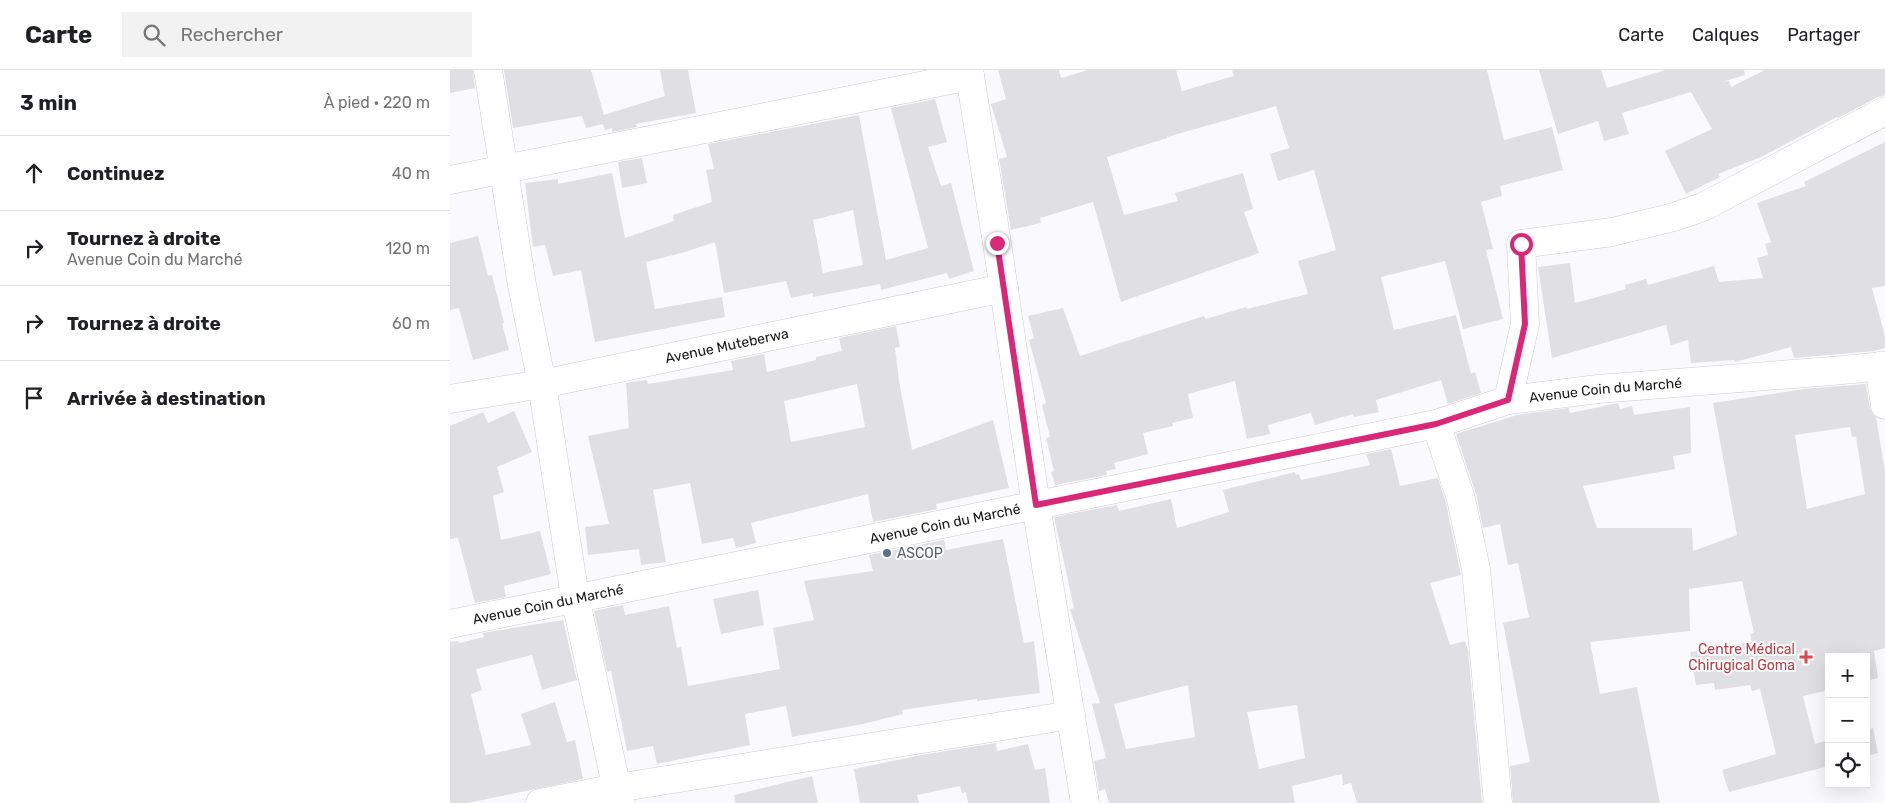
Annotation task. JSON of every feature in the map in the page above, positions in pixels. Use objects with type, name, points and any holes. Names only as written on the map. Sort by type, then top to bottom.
[{"type":"street","points":[[488,70],[522,285],[542,384],[575,597],[618,796]]},
{"type":"street","points":[[450,180],[970,73],[1036,505],[1085,803]]},
{"type":"street","points":[[1508,400],[1525,324],[1521,244],[1612,232],[1674,217],[1703,207],[1885,111]]},
{"type":"street","name":"Avenue Muteberwa","points":[[450,400],[542,384],[1004,288]]},
{"type":"street","points":[[1882,366],[1885,405]]},
{"type":"street","name":"Avenue Coin du Marché","points":[[450,624],[575,597],[1436,424],[1508,400],[1598,389],[1882,366]]},
{"type":"street","points":[[1436,424],[1461,499],[1476,569],[1498,803]]},
{"type":"street","points":[[540,803],[618,796],[1071,715]]},
{"type":"building","points":[[450,70],[473,70],[475,88],[450,93]]},
{"type":"building","points":[[504,70],[591,70],[604,115],[665,96],[660,70],[688,70],[696,113],[636,124],[637,127],[612,132],[612,128],[605,130],[603,124],[586,128],[582,116],[513,128]]},
{"type":"building","points":[[998,70],[1059,70],[1061,78],[1088,70],[1176,70],[1182,91],[1234,76],[1232,70],[1487,70],[1504,140],[1552,127],[1563,170],[1500,186],[1502,196],[1481,202],[1493,249],[1486,250],[1503,319],[1463,329],[1445,261],[1381,277],[1394,330],[1456,315],[1471,374],[1475,372],[1481,393],[1448,404],[1441,380],[1376,400],[1379,412],[1354,417],[1353,414],[1315,425],[1311,413],[1268,425],[1270,434],[1247,439],[1235,381],[1188,394],[1193,418],[1172,423],[1173,426],[1143,433],[1148,454],[1114,463],[1116,469],[1106,471],[1107,475],[1055,485],[1051,472],[1054,471],[1046,438],[1050,437],[1042,405],[1046,403],[1029,340],[1034,338],[1028,316],[1063,308],[1080,356],[1204,316],[1206,319],[1246,307],[1247,309],[1308,294],[1298,261],[1336,250],[1314,170],[1278,181],[1270,154],[1289,148],[1276,106],[1167,137],[1107,157],[1124,215],[1178,201],[1175,193],[1243,173],[1253,209],[1244,212],[1259,253],[1121,302],[1093,202],[1040,218],[1041,223],[1011,230],[999,159],[1007,157],[991,104],[1006,99]]},
{"type":"building","points":[[1539,70],[1601,70],[1607,88],[1665,70],[1744,70],[1745,75],[1722,82],[1729,81],[1731,87],[1765,70],[1885,70],[1885,95],[1837,117],[1761,157],[1718,174],[1720,177],[1686,194],[1665,151],[1712,129],[1691,92],[1622,113],[1629,134],[1604,141],[1598,121],[1558,134]]},
{"type":"building","points":[[935,99],[947,142],[928,147],[941,186],[951,183],[974,271],[949,279],[947,273],[881,290],[880,284],[813,297],[813,293],[791,298],[786,281],[724,293],[715,242],[646,262],[655,309],[722,297],[725,317],[595,342],[581,270],[553,276],[545,245],[533,247],[525,183],[558,179],[558,184],[612,173],[625,238],[674,221],[673,215],[712,202],[706,170],[714,169],[708,144],[859,115],[886,260],[928,248],[891,108]],"holes":[[[853,210],[863,265],[823,273],[813,220]]]},
{"type":"building","points":[[1885,142],[1885,286],[1872,288],[1885,336],[1885,348],[1874,351],[1794,358],[1791,347],[1735,362],[1734,360],[1691,363],[1688,340],[1671,345],[1666,325],[1552,358],[1538,267],[1570,263],[1575,303],[1626,289],[1625,285],[1646,279],[1648,285],[1714,266],[1719,282],[1763,278],[1757,258],[1768,255],[1765,244],[1771,242],[1757,203],[1806,186],[1804,182]]},
{"type":"building","points":[[642,158],[647,183],[622,188],[618,162]]},
{"type":"building","points":[[478,236],[488,276],[492,275],[509,350],[473,360],[459,308],[450,310],[450,243]]},
{"type":"building","points":[[896,326],[900,347],[895,348],[899,381],[912,450],[993,420],[1009,488],[936,504],[937,509],[873,522],[868,494],[751,523],[756,543],[736,548],[733,538],[702,544],[690,483],[653,490],[666,562],[641,565],[639,549],[588,555],[585,527],[609,524],[588,436],[629,428],[626,383],[647,380],[648,384],[733,370],[731,361],[764,354],[767,372],[816,360],[816,357],[842,351],[839,338]],"holes":[[[857,384],[865,427],[791,442],[784,401]]]},
{"type":"building","points":[[1866,384],[1870,408],[1876,417],[1885,471],[1885,648],[1874,651],[1878,678],[1870,680],[1870,653],[1825,653],[1825,691],[1803,696],[1815,744],[1825,741],[1825,767],[1729,792],[1722,770],[1776,754],[1760,689],[1752,691],[1750,685],[1715,690],[1714,683],[1696,685],[1690,652],[1752,642],[1750,634],[1754,633],[1742,581],[1689,589],[1690,631],[1590,642],[1600,694],[1637,687],[1660,803],[1513,803],[1510,766],[1530,762],[1503,623],[1529,617],[1518,563],[1508,565],[1500,524],[1483,528],[1476,494],[1456,434],[1517,415],[1569,408],[1570,413],[1618,403],[1620,409],[1632,406],[1634,415],[1690,407],[1691,453],[1673,456],[1675,469],[1583,486],[1597,528],[1692,528],[1693,551],[1737,535],[1713,403],[1804,389]],"holes":[[[1850,427],[1852,437],[1856,437],[1865,494],[1807,509],[1795,435]]]},
{"type":"building","points":[[514,411],[532,452],[497,467],[504,492],[493,496],[501,540],[540,531],[551,574],[504,586],[506,597],[475,603],[458,538],[450,539],[450,426],[483,412],[488,423]]},
{"type":"building","points":[[1391,449],[1400,486],[1438,478],[1446,503],[1461,575],[1430,583],[1450,645],[1465,641],[1468,650],[1482,803],[1357,803],[1351,783],[1343,785],[1342,774],[1292,786],[1295,803],[1109,803],[1105,789],[1099,791],[1094,761],[1106,758],[1092,704],[1100,703],[1070,609],[1074,608],[1054,517],[1117,505],[1119,511],[1171,499],[1177,528],[1229,512],[1223,490],[1295,472],[1296,475],[1299,474],[1301,480],[1370,465],[1366,454]],"holes":[[[1188,685],[1195,737],[1126,749],[1114,704]],[[1297,705],[1305,758],[1259,769],[1247,712]]]},
{"type":"building","points":[[1003,539],[1024,643],[1034,641],[1040,693],[977,701],[977,699],[902,710],[903,714],[863,724],[792,737],[786,706],[745,714],[750,745],[657,764],[653,746],[627,751],[611,671],[607,672],[594,611],[623,605],[625,615],[669,606],[677,648],[681,647],[688,686],[780,669],[773,628],[814,620],[804,581],[873,571],[869,555],[944,540],[946,550]]},
{"type":"building","points":[[758,590],[764,625],[721,634],[713,599]]},
{"type":"building","points":[[563,620],[577,680],[542,690],[532,655],[476,669],[482,690],[471,694],[486,755],[531,745],[521,714],[555,702],[567,742],[575,740],[583,779],[468,803],[450,803],[450,642],[458,641],[459,643],[484,637],[482,633]]},
{"type":"building","points":[[1873,728],[1878,753],[1870,755],[1870,743],[1870,729]]},
{"type":"building","points":[[996,743],[997,751],[1028,744],[1035,770],[1045,768],[1050,803],[968,803],[966,792],[962,793],[960,786],[917,795],[919,803],[860,803],[854,769],[921,755]]},
{"type":"building","points":[[812,776],[818,803],[735,803],[734,795]]},
{"type":"place","name":"ASCOP","points":[[887,553]]},
{"type":"place","name":"Centre Médical Chirugical Goma","points":[[1806,657]]},
{"type":"route","points":[[997,243],[1036,505],[1436,424],[1508,400],[1525,324],[1521,244]]}]
